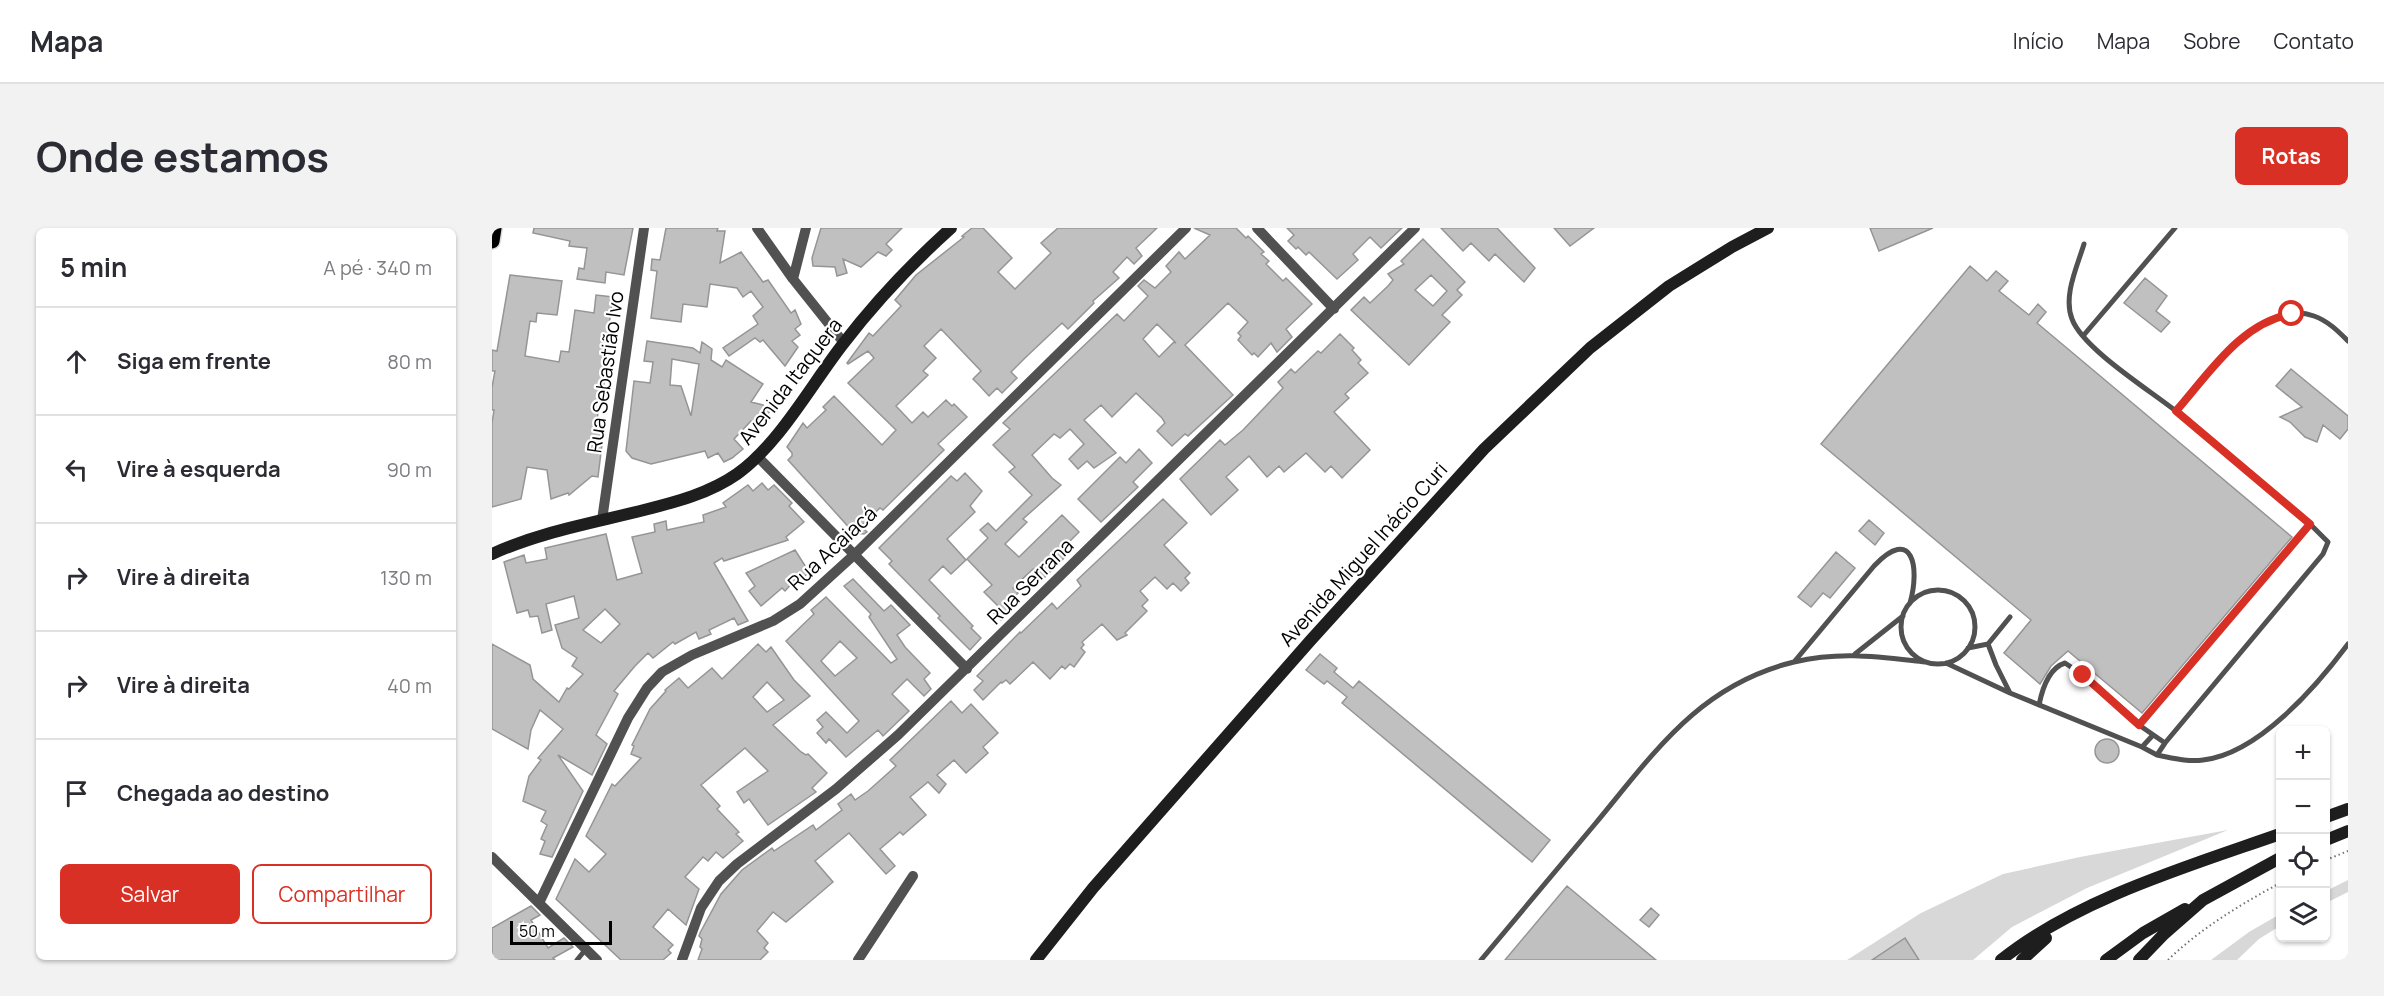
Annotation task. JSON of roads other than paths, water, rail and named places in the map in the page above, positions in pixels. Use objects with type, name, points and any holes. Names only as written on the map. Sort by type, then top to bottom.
[{"type":"main road","points":[[492,241],[494,228]]},
{"type":"street","name":"Rua Sebastião Ivo","points":[[602,520],[644,228]]},
{"type":"street","points":[[757,228],[793,279],[844,343]]},
{"type":"street","points":[[793,279],[806,228]]},
{"type":"street","name":"Avenida Itaquera","points":[[492,554],[533,538],[660,506],[714,487],[737,474],[757,456],[781,428],[888,288],[951,228]]},
{"type":"street","name":"Rua Acaiacá","points":[[539,903],[628,718],[647,688],[662,672],[692,655],[782,615],[800,604],[855,554],[1186,228]]},
{"type":"street","points":[[1257,228],[1334,309]]},
{"type":"street","name":"Rua Serrana","points":[[682,960],[701,908],[719,881],[869,761],[967,669],[1415,228]]},
{"type":"street","name":"Avenida Miguel Inácio Curi","points":[[1036,960],[1101,879],[1310,641],[1484,449],[1590,348],[1669,286],[1732,247],[1768,228]]},
{"type":"street","points":[[757,456],[967,669]]},
{"type":"street","points":[[2330,815],[2348,809]]},
{"type":"street","points":[[2330,838],[2348,831]]},
{"type":"street","points":[[2001,960],[2035,937],[2088,907],[2276,835]]},
{"type":"street","points":[[492,856],[597,960]]},
{"type":"street","points":[[2106,960],[2168,918],[2276,860]]},
{"type":"street","points":[[858,960],[913,876]]},
{"type":"street","points":[[2139,960],[2163,935],[2203,900]]},
{"type":"street","points":[[2022,960],[2034,947],[2088,907]]},
{"type":"lane","points":[[2084,336],[2175,228]]},
{"type":"lane","points":[[2084,244],[2071,285],[2069,305],[2072,320],[2084,336],[2099,352],[2176,411],[2310,524],[2328,542],[2323,554],[2165,742],[2157,755]]},
{"type":"lane","points":[[2176,411],[2231,349],[2254,328],[2278,316],[2312,315],[2326,321],[2348,341]]},
{"type":"lane","points":[[2139,725],[2310,524]]},
{"type":"lane","points":[[1794,662],[1874,566],[1895,549],[1904,550],[1909,554],[1916,574],[1901,625],[1905,643],[1916,657],[1925,662]]},
{"type":"lane","points":[[1481,960],[1668,737],[1704,703],[1736,683],[1763,671],[1794,662],[1855,654],[1935,664],[1946,663],[1959,657],[1968,648],[1973,636],[1974,624],[1972,612],[1965,602],[1948,592],[1930,591],[1918,596],[1909,604]]},
{"type":"lane","points":[[1855,654],[1903,615]]},
{"type":"lane","points":[[1968,648],[1988,644],[2010,616]]},
{"type":"lane","points":[[1988,644],[2010,693]]},
{"type":"lane","points":[[1946,663],[2010,693],[2157,755],[2183,760],[2204,760],[2243,748],[2280,721],[2348,644]]},
{"type":"lane","points":[[2039,705],[2043,688],[2060,664],[2065,663],[2077,670],[2139,725],[2165,742]]},
{"type":"lane","points":[[2142,747],[2153,735]]},
{"type":"lane","points":[[577,960],[586,949]]}]
